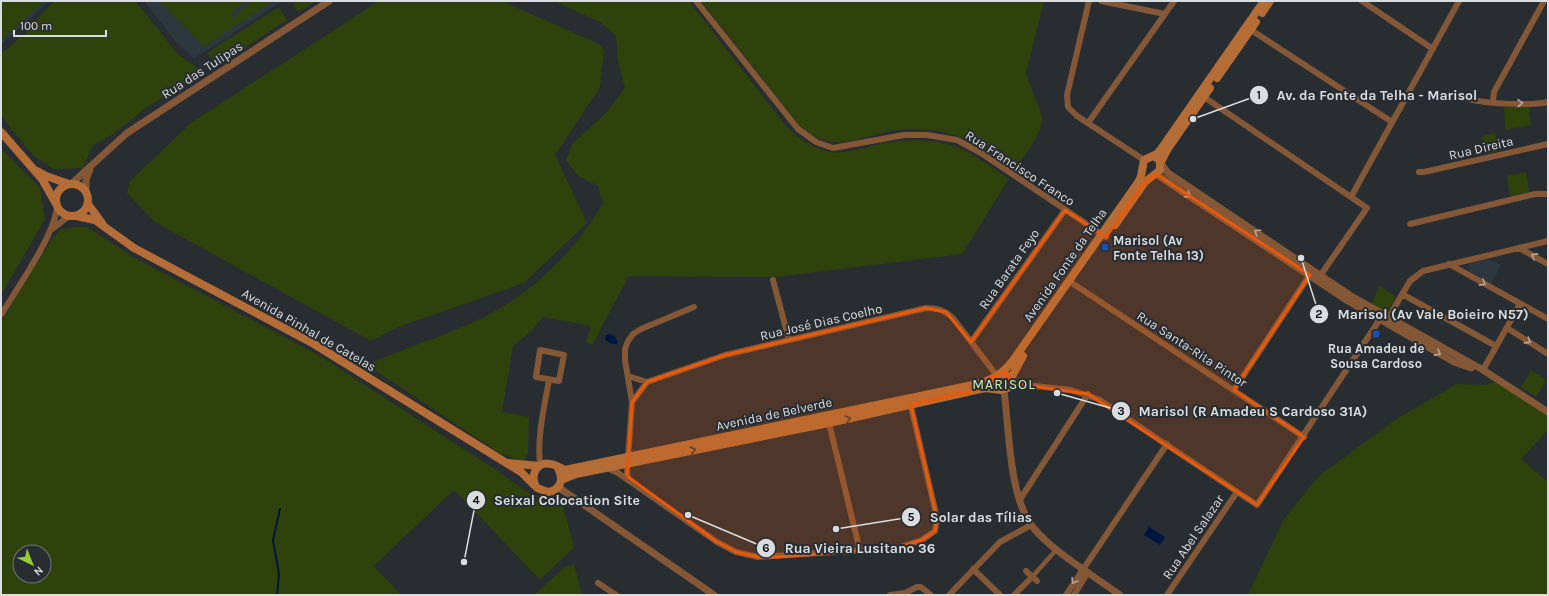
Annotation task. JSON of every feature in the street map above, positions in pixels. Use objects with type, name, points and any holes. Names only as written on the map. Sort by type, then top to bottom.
[{"type":"main road","name":"Avenida Fonte da Telha","points":[[1104,236],[1139,181],[1143,163],[1161,149],[1201,96],[1248,28],[1264,1]]},
{"type":"main road","name":"Avenida Fonte da Telha","points":[[1248,28],[1270,1]]},
{"type":"main road","name":"Avenida Fonte da Telha","points":[[998,376],[1014,360],[1145,182],[1160,170],[1161,163],[1167,150],[1201,96]]},
{"type":"main road","points":[[1,132],[42,179],[60,212],[72,216],[95,220],[104,225]]},
{"type":"main road","points":[[1153,156],[1158,158],[1161,163]]},
{"type":"main road","points":[[1143,163],[1146,173],[1154,174]]},
{"type":"main road","points":[[32,167],[46,176],[80,186],[86,192],[88,204],[104,225]]},
{"type":"main road","points":[[56,205],[59,190],[70,184]]},
{"type":"main road","points":[[72,216],[84,210],[88,204]]},
{"type":"main road","name":"Avenida Pinhal de Catelas","points":[[104,225],[134,248],[314,344],[500,461],[521,472],[534,485]]},
{"type":"main road","name":"Avenida Fonte da Telha","points":[[1010,381],[1018,363],[1071,282]]},
{"type":"main road","points":[[1006,375],[1010,381],[1008,388],[1001,390],[994,384],[998,376],[1006,375]]},
{"type":"main road","name":"Avenida de Belverde","points":[[500,461],[512,464],[540,465],[550,463],[565,470],[627,460],[829,423],[973,385],[998,376]]},
{"type":"main road","name":"Avenida de Belverde","points":[[534,485],[544,492],[552,492],[560,484],[576,474],[607,468],[627,460],[910,402],[985,388],[1001,390]]},
{"type":"main road","points":[[534,485],[533,474],[540,465]]},
{"type":"main road","points":[[558,468],[561,473],[560,484]]},
{"type":"street","name":"Rua das Tulipas","points":[[70,184],[127,133],[329,1]]},
{"type":"street","name":"Rua Francisco Franco","points":[[696,1],[784,114],[798,129],[816,142],[833,148],[904,135],[927,135],[957,140],[981,153],[1104,236]]},
{"type":"street","points":[[1089,1],[1066,95],[1068,107],[1072,112],[1143,163]]},
{"type":"street","points":[[1101,1],[1165,14]]},
{"type":"street","points":[[1088,123],[1174,1]]},
{"type":"street","points":[[1362,1],[1371,3],[1433,49]]},
{"type":"street","points":[[1351,197],[1459,1]]},
{"type":"street","points":[[1493,102],[1494,92],[1544,1]]},
{"type":"street","points":[[1248,28],[1392,122]]},
{"type":"street","points":[[1201,96],[1367,208],[1319,278]]},
{"type":"street","points":[[1463,97],[1474,101],[1548,102]]},
{"type":"street","name":"Rua Direita","points":[[1419,172],[1548,144]]},
{"type":"street","points":[[1161,163],[1168,173],[1319,278],[1384,319],[1483,370],[1548,412]]},
{"type":"street","points":[[86,192],[86,180],[92,165]]},
{"type":"street","points":[[1154,174],[1311,272]]},
{"type":"street","points":[[1410,224],[1534,194],[1548,194]]},
{"type":"street","points":[[1,315],[48,234],[55,218],[56,205]]},
{"type":"street","name":"Rua Barata Feyo","points":[[971,342],[1065,210]]},
{"type":"street","points":[[48,234],[57,224],[72,216]]},
{"type":"street","points":[[1010,381],[1070,390],[1088,394],[1098,399],[1257,505],[1410,281],[1418,274],[1449,264],[1548,241]]},
{"type":"street","points":[[1519,248],[1548,264]]},
{"type":"street","points":[[1449,264],[1548,319]]},
{"type":"street","points":[[1234,390],[1311,272]]},
{"type":"street","points":[[773,280],[789,340]]},
{"type":"street","name":"Rua Santa-Rita Pintor","points":[[1071,282],[1304,437]]},
{"type":"street","points":[[1402,294],[1496,346]]},
{"type":"street","points":[[1483,370],[1520,304]]},
{"type":"street","points":[[628,479],[627,460],[632,402],[625,360],[625,349],[633,334],[694,307]]},
{"type":"street","name":"Rua José Dias Coelho","points":[[647,382],[725,355],[926,308],[936,308],[946,312],[953,318],[998,376]]},
{"type":"street","points":[[1507,328],[1548,354]]},
{"type":"street","points":[[540,350],[564,356],[559,381],[549,380],[536,377],[540,350]]},
{"type":"street","points":[[628,376],[647,382],[632,402]]},
{"type":"street","points":[[540,465],[539,449],[541,426],[549,380]]},
{"type":"street","points":[[1001,390],[1015,485],[1019,502],[1031,525],[1044,540],[1120,595]]},
{"type":"street","points":[[1019,502],[1088,394]]},
{"type":"street","points":[[607,468],[628,479],[717,542],[736,552],[758,557],[860,552],[897,548],[922,540],[935,531],[937,518],[910,402]]},
{"type":"street","points":[[829,423],[860,552]]},
{"type":"street","points":[[1066,595],[1086,570],[1167,444]]},
{"type":"street","points":[[560,484],[714,595]]},
{"type":"street","name":"Rua Abel Salazar","points":[[1167,595],[1237,492]]},
{"type":"street","points":[[949,595],[1000,542],[1031,525]]},
{"type":"street","points":[[1014,595],[1057,549]]},
{"type":"street","points":[[973,569],[1000,595]]},
{"type":"street","points":[[1074,595],[1086,570]]},
{"type":"street","points":[[1026,571],[1037,581]]},
{"type":"street","points":[[598,583],[616,595]]},
{"type":"street","points":[[890,595],[902,594],[919,587],[931,595]]},
{"type":"highlighted area","points":[[1156,174],[1310,275],[1234,390],[1304,437],[1257,505],[1088,394],[1010,383],[1006,372],[988,379],[997,389],[985,388],[911,405],[937,518],[935,531],[922,540],[897,548],[778,557],[758,557],[736,552],[717,542],[627,476],[632,402],[647,382],[725,355],[926,308],[946,312],[971,342],[1065,210],[1106,237],[1145,182]]},
{"type":"shaded area","points":[[1,1],[49,1],[1,45]]},
{"type":"shaded area","points":[[144,1],[282,1],[194,58],[176,42]]},
{"type":"shaded area","points":[[1489,259],[1501,265],[1491,284],[1470,272],[1467,268],[1471,263]]},
{"type":"green space","points":[[1,1],[44,1],[1,41]]},
{"type":"green space","points":[[54,1],[135,1],[178,54],[203,72],[146,108],[112,135],[93,145],[83,168],[53,169],[34,156],[12,130],[1,114],[1,54],[24,34]]},
{"type":"green space","points":[[159,1],[245,1],[230,15],[232,19],[251,1],[273,1],[204,47]]},
{"type":"green space","points":[[294,1],[316,1],[299,12],[295,8]]},
{"type":"green space","points":[[379,1],[502,1],[599,44],[604,50],[600,87],[555,155],[587,223],[524,283],[398,327],[371,341],[155,222],[127,193],[130,181],[191,123]]},
{"type":"green space","points":[[554,1],[689,1],[785,125],[808,144],[825,151],[840,152],[898,141],[918,140],[937,142],[957,147],[984,162],[1009,179],[962,254],[776,277],[629,276],[592,345],[586,342],[591,326],[543,317],[531,332],[513,346],[502,412],[529,417],[528,453],[523,461],[499,453],[367,365],[481,318],[513,300],[529,289],[570,249],[593,219],[603,203],[598,186],[577,175],[566,160],[573,143],[606,113],[625,88],[618,61],[616,36],[600,22]]},
{"type":"green space","points":[[701,1],[1044,1],[1026,74],[1042,116],[1040,130],[1014,171],[1002,161],[977,145],[965,139],[938,131],[907,129],[892,131],[852,141],[826,141],[813,136],[800,126]]},
{"type":"green space","points":[[279,7],[287,20],[219,65],[207,53]]},
{"type":"green space","points":[[1529,106],[1531,125],[1505,130],[1504,107]]},
{"type":"green space","points":[[1495,133],[1500,151],[1486,154],[1482,136]]},
{"type":"green space","points":[[1,149],[40,188],[45,219],[1,295]]},
{"type":"green space","points":[[1526,172],[1529,192],[1510,196],[1507,176]]},
{"type":"green space","points":[[87,227],[131,256],[320,356],[496,470],[540,501],[561,499],[574,547],[540,580],[454,490],[374,566],[401,595],[1,595],[1,322],[53,237],[62,229]]},
{"type":"green space","points":[[1380,286],[1396,297],[1386,311],[1371,305]]},
{"type":"green space","points":[[1531,370],[1546,380],[1536,397],[1521,387]]},
{"type":"green space","points":[[1494,382],[1518,395],[1548,416],[1548,430],[1521,459],[1548,482],[1548,595],[1248,595],[1284,519],[1319,476],[1398,418],[1457,384],[1487,385]]},
{"type":"green space","points":[[574,564],[582,595],[534,595],[562,569]]},
{"type":"water","points":[[609,334],[614,336],[618,342],[617,344],[612,344],[605,340],[606,335]]},
{"type":"water","points":[[1149,527],[1165,537],[1160,545],[1144,535]]},
{"type":"waterway","points":[[277,595],[279,574],[273,540],[280,509]]},
{"type":"place","name":"Av. da Fonte da Telha - Marisol","points":[[1193,119]]},
{"type":"place","name":"Marisol (Av Fonte Telha 13)","points":[[1105,247]]},
{"type":"place","name":"Marisol (Av Vale Boieiro N57)","points":[[1301,258]]},
{"type":"place","name":"Rua Amadeu de Sousa Cardoso","points":[[1376,334]]},
{"type":"place","name":"Marisol (R Amadeu S Cardoso 31A)","points":[[1057,393]]},
{"type":"place","name":"Rua Vieira Lusitano 36","points":[[688,515]]},
{"type":"place","name":"Solar das Tílias","points":[[836,529]]},
{"type":"place","name":"Seixal Colocation Site","points":[[464,562]]},
{"type":"district","name":"MARISOL","points":[[1004,384]]}]
